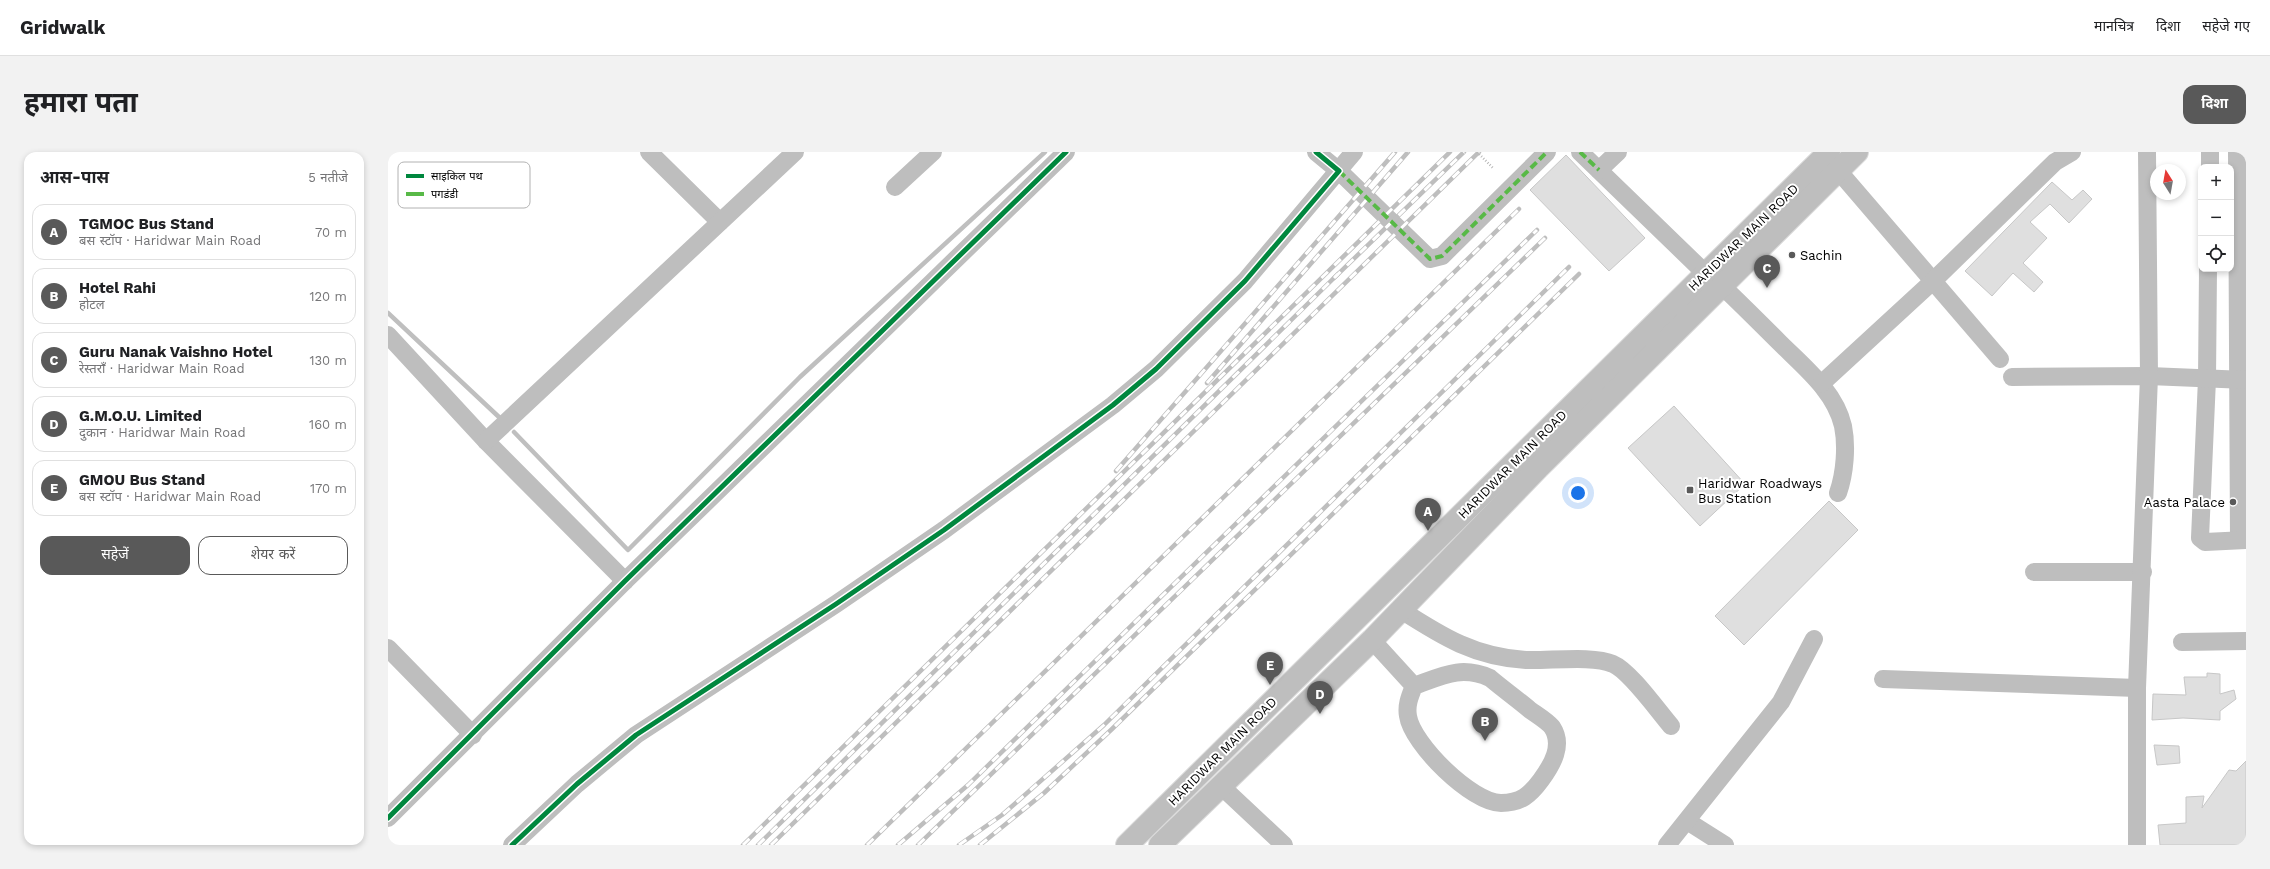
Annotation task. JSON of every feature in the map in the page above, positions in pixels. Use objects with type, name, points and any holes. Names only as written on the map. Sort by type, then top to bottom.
[{"type":"main road","name":"HARIDWAR MAIN ROAD","points":[[1127,845],[1661,331],[1831,159],[1857,152]]},
{"type":"main road","name":"HARIDWAR MAIN ROAD","points":[[1164,841],[1372,640],[1538,468],[1661,331]]},
{"type":"main road","points":[[1152,820],[1164,841]]},
{"type":"street","points":[[650,152],[720,222]]},
{"type":"street","points":[[486,441],[795,152]]},
{"type":"street","points":[[895,187],[933,152]]},
{"type":"street","points":[[388,818],[473,735],[626,580],[1066,152]]},
{"type":"street","points":[[1316,152],[1339,171],[1430,259],[1442,256],[1547,152]]},
{"type":"street","points":[[512,845],[576,784],[636,735],[836,604],[956,522],[1113,405],[1156,369],[1245,281],[1354,152]]},
{"type":"street","points":[[1580,152],[1714,279],[1821,384],[1843,425],[1843,478],[1838,492]]},
{"type":"street","points":[[1599,170],[1618,152]]},
{"type":"street","points":[[1821,384],[1933,281],[2056,162],[2072,152]]},
{"type":"street","points":[[2137,845],[2137,688],[2143,572],[2149,376],[2147,152]]},
{"type":"street","points":[[2210,152],[2210,164]]},
{"type":"street","points":[[2208,272],[2207,379],[2200,538],[2205,542],[2243,540],[2242,380],[2237,152]]},
{"type":"street","points":[[1831,159],[2000,359]]},
{"type":"street","points":[[388,335],[486,441],[626,580]]},
{"type":"street","points":[[2012,377],[2149,376],[2242,380]]},
{"type":"street","points":[[2034,572],[2143,572]]},
{"type":"street","points":[[1401,610],[1443,638],[1470,650],[1497,657],[1526,660],[1592,661],[1614,664],[1626,673],[1671,726]]},
{"type":"street","points":[[1667,845],[1781,702],[1814,639]]},
{"type":"street","points":[[1372,640],[1414,686]]},
{"type":"street","points":[[2182,642],[2246,641]]},
{"type":"street","points":[[388,648],[473,735]]},
{"type":"street","points":[[1464,670],[1478,672],[1490,678],[1551,727],[1557,739],[1556,751],[1549,769],[1530,796],[1515,801],[1501,803],[1485,800],[1471,793],[1455,778],[1422,746],[1413,731],[1408,716],[1408,702],[1414,686],[1450,673],[1464,670]]},
{"type":"street","points":[[1883,679],[2137,688]]},
{"type":"street","points":[[1220,786],[1284,845]]},
{"type":"street","points":[[1687,821],[1725,845]]},
{"type":"path","points":[[1477,152],[1493,168]]},
{"type":"building","points":[[1566,155],[1645,238],[1609,271],[1530,190]]},
{"type":"building","points":[[2052,182],[2072,200],[2083,190],[2092,199],[2069,223],[2050,204],[2030,222],[2047,238],[2023,263],[2043,282],[2034,292],[2013,273],[1992,296],[1965,271]]},
{"type":"building","points":[[1674,406],[1745,484],[1700,526],[1628,448]]},
{"type":"building","points":[[1829,501],[1858,530],[1744,645],[1715,616]]},
{"type":"building","points":[[2207,673],[2220,674],[2220,694],[2234,690],[2236,699],[2220,711],[2220,720],[2183,718],[2152,720],[2153,694],[2186,695],[2184,677],[2207,677]]},
{"type":"building","points":[[2154,745],[2179,746],[2180,763],[2157,765]]},
{"type":"building","points":[[2246,761],[2246,845],[2160,845],[2158,825],[2186,823],[2186,797],[2204,796],[2202,808],[2229,770],[2236,771]]},
{"type":"waterway","points":[[514,432],[628,550],[800,377],[1045,152]]},
{"type":"waterway","points":[[388,313],[500,418]]},
{"type":"railway","points":[[1116,471],[1395,152]]},
{"type":"railway","points":[[1207,383],[1408,152]]},
{"type":"railway","points":[[743,845],[1450,152]]},
{"type":"railway","points":[[1334,278],[1464,152]]},
{"type":"railway","points":[[771,845],[1479,152]]},
{"type":"railway","points":[[867,845],[1519,209]]},
{"type":"railway","points":[[898,845],[968,785],[1537,230]]},
{"type":"railway","points":[[918,845],[1545,238]]},
{"type":"railway","points":[[959,845],[1002,815],[1104,725],[1569,267]]},
{"type":"railway","points":[[758,845],[1338,274]]},
{"type":"railway","points":[[980,845],[1044,793],[1112,729],[1579,274]]},
{"type":"marked path","points":[[1339,171],[1430,259],[1442,256],[1547,152]]},
{"type":"marked path","points":[[1580,152],[1599,170]]},
{"type":"cycle path","points":[[388,818],[625,581],[1066,152]]},
{"type":"cycle path","points":[[512,845],[577,784],[636,735],[836,604],[944,530],[1113,405],[1156,369],[1245,281],[1339,171],[1316,152]]},
{"type":"place","name":"Sachin","points":[[1792,255]]},
{"type":"place","name":"Guru Nanak Vaishno Hotel","points":[[1767,288]]},
{"type":"place","name":"Haridwar Roadways Bus Station","points":[[1690,490]]},
{"type":"place","name":"Aasta Palace","points":[[2233,502]]},
{"type":"place","name":"TGMOC Bus Stand","points":[[1428,531]]},
{"type":"place","name":"GMOU Bus Stand","points":[[1270,685]]},
{"type":"place","name":"G.M.O.U. Limited","points":[[1320,714]]},
{"type":"place","name":"Hotel Rahi","points":[[1485,741]]}]
